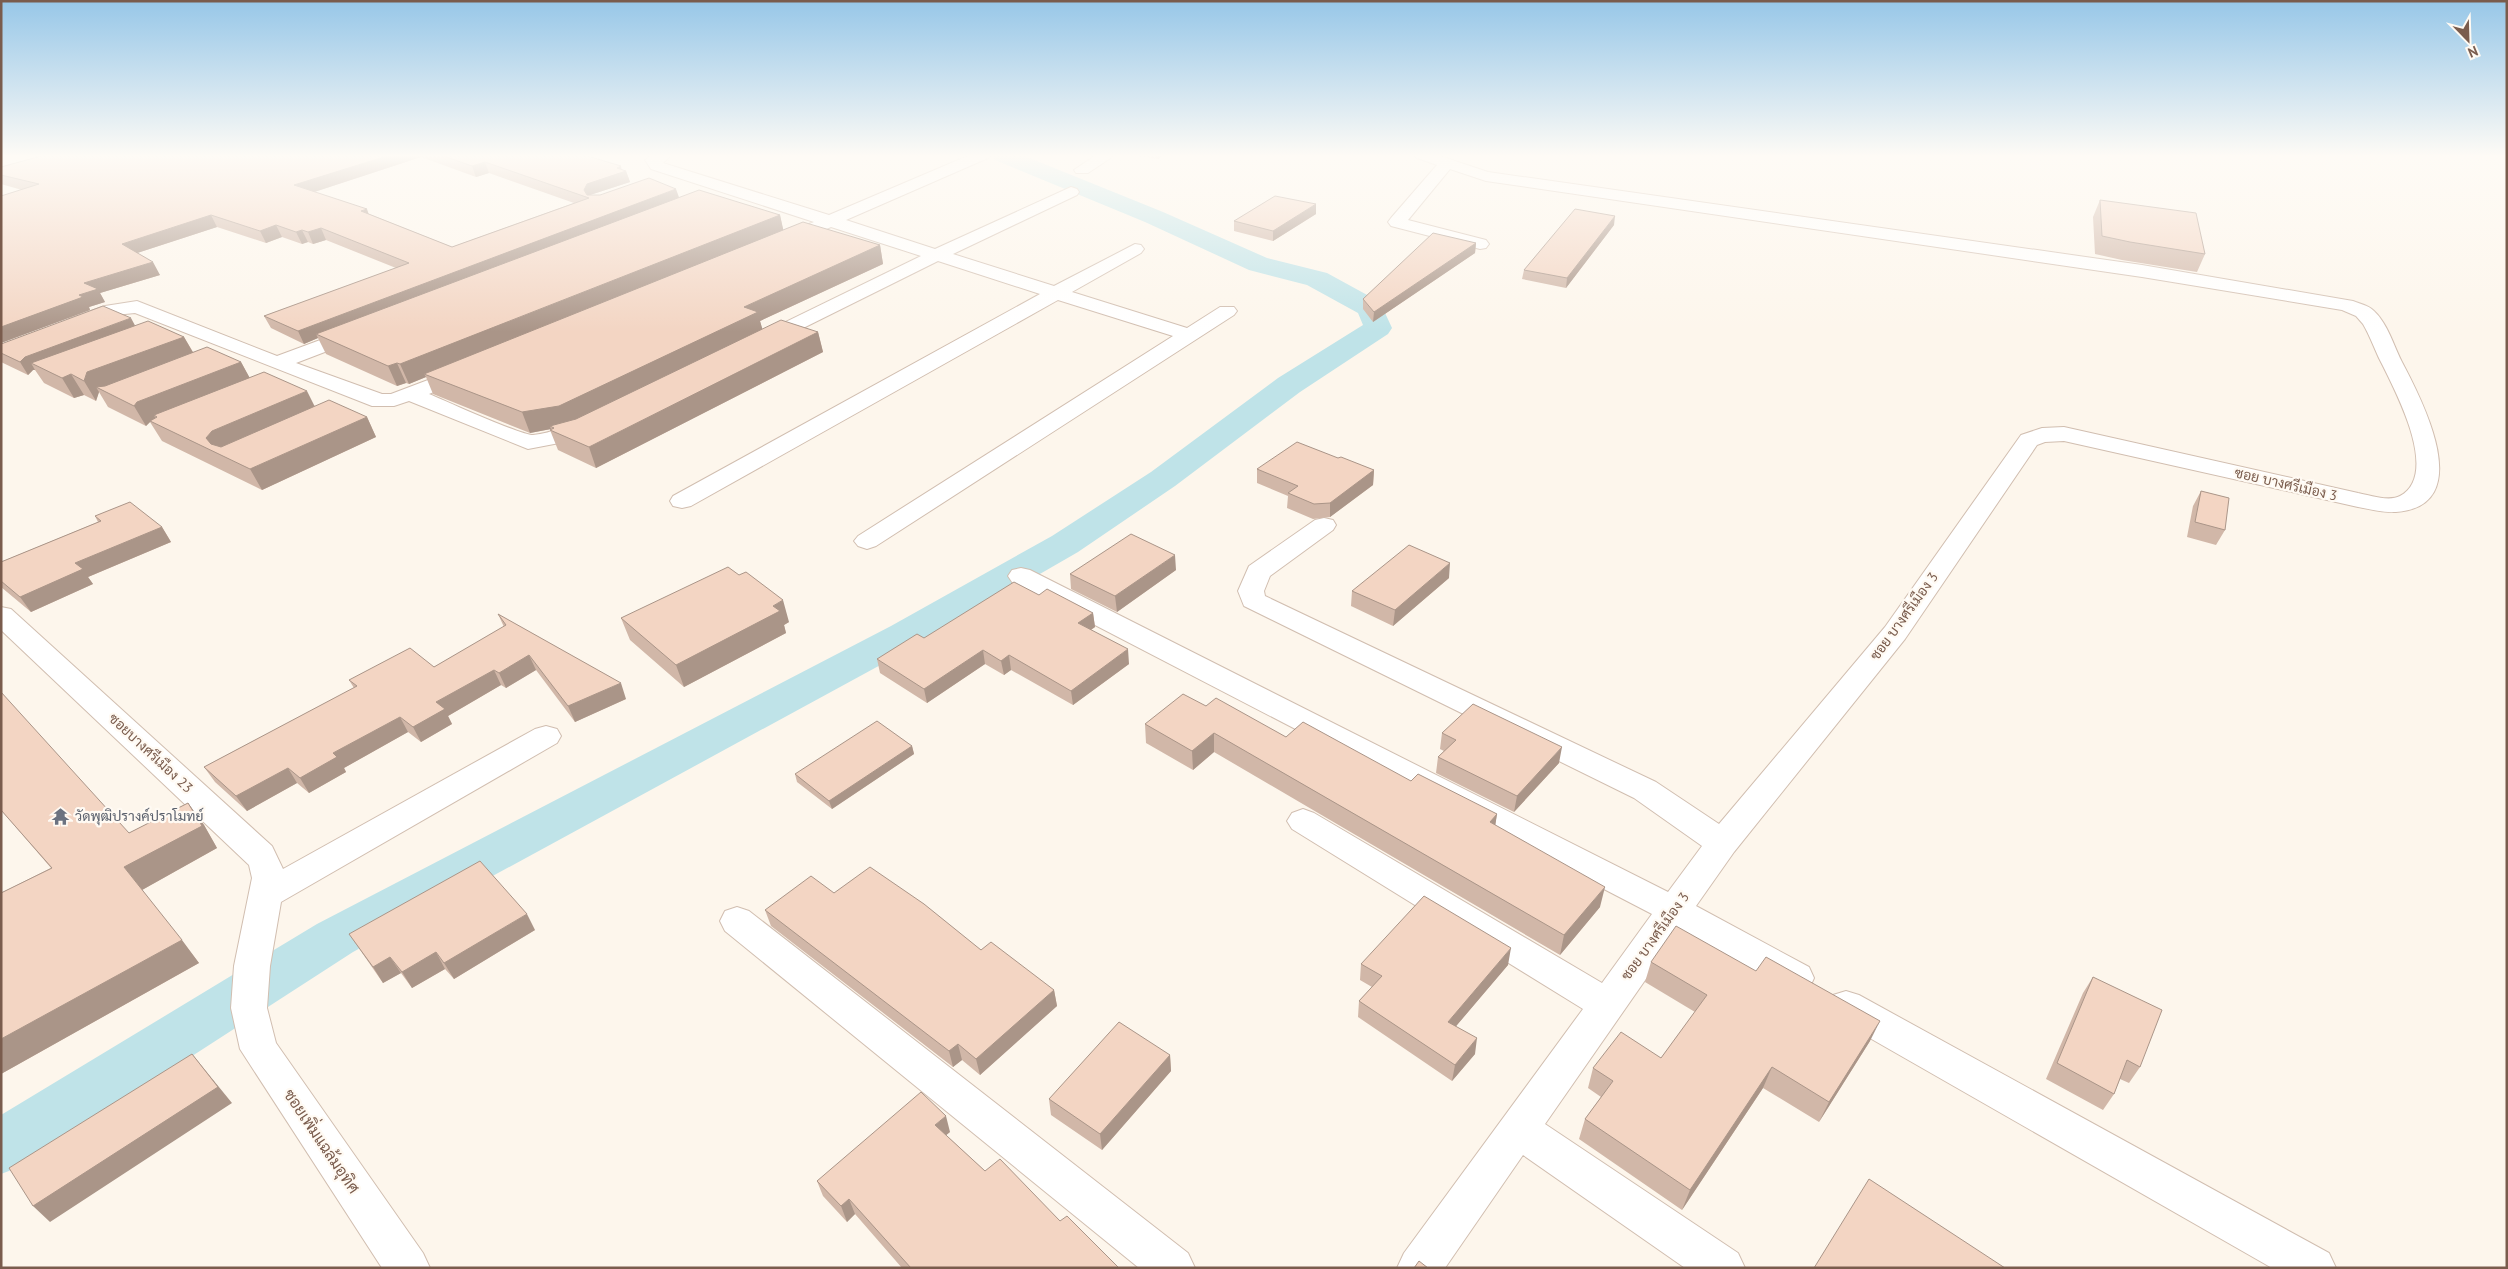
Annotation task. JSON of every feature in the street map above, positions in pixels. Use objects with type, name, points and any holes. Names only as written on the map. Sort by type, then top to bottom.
[{"type":"street","points":[[810,214],[1189,335]]},
{"type":"street","points":[[768,248],[848,214]]},
{"type":"street","points":[[742,350],[1023,214]]},
{"type":"street","points":[[1402,214],[1397,222],[1480,244]]},
{"type":"street","name":"ซอย บางศรีเมือง 3","points":[[1419,1268],[1722,843],[1895,633],[2029,440],[2042,435],[2064,434],[2358,500],[2388,504],[2406,503],[2417,496],[2426,480],[2428,462],[2417,413],[2367,315],[2346,305],[2132,270],[1749,214]]},
{"type":"street","points":[[682,501],[1136,248]]},
{"type":"street","points":[[56,331],[126,307],[137,307],[239,349],[275,373],[299,372],[380,402],[410,394],[484,364]]},
{"type":"street","points":[[867,540],[1227,311]]},
{"type":"street","points":[[152,335],[179,324]]},
{"type":"street","points":[[275,373],[369,328]]},
{"type":"street","points":[[213,359],[239,349]]},
{"type":"street","points":[[410,394],[528,442],[549,440],[575,433],[601,420]]},
{"type":"street","points":[[344,409],[370,398]]},
{"type":"street","points":[[1324,525],[1258,572],[1251,591],[1253,600],[1645,790],[1722,843]]},
{"type":"street","points":[[1021,576],[1674,910],[2314,1268]]},
{"type":"street","name":"ซอยบางศรีเมือง 23","points":[[1,615],[260,854],[265,862],[269,878],[252,966]]},
{"type":"street","points":[[266,895],[546,736]]},
{"type":"street","points":[[1303,821],[1606,1004]]},
{"type":"street","points":[[737,921],[1173,1268]]},
{"type":"street","name":"ซอยเพิ่มแฉล้มอุทิศ","points":[[252,966],[249,1008],[259,1049],[408,1268]]},
{"type":"street","points":[[1517,1128],[1723,1268]]},
{"type":"building","points":[[1,214],[369,214],[452,247],[544,214],[609,214],[298,331],[264,316],[409,263],[321,228],[308,232],[302,230],[296,232],[276,225],[260,231],[211,215],[122,244],[153,262],[84,283],[98,289],[79,295],[83,297],[1,327]]},
{"type":"building","points":[[635,214],[780,215],[400,364],[388,366],[316,334]]},
{"type":"building","points":[[1245,214],[1300,214],[1273,231],[1234,221]]},
{"type":"building","points":[[1571,214],[1615,216],[1567,278],[1524,270]]},
{"type":"building","points":[[2101,214],[2196,214],[2205,254],[2130,242],[2102,236]]},
{"type":"building","points":[[803,222],[880,245],[744,307],[758,312],[559,406],[522,412],[424,374]]},
{"type":"building","points":[[1433,233],[1476,243],[1374,312],[1363,299]]},
{"type":"building","points":[[103,306],[131,318],[25,357],[20,362],[1,353],[1,344]]},
{"type":"building","points":[[781,320],[818,332],[589,447],[550,430],[554,428],[550,426],[576,419]]},
{"type":"building","points":[[148,321],[184,337],[87,372],[84,381],[71,374],[62,378],[31,363]]},
{"type":"building","points":[[207,347],[241,362],[137,402],[134,406],[96,387],[105,386]]},
{"type":"building","points":[[264,372],[307,391],[212,431],[206,438],[211,444],[221,447],[329,400],[367,417],[250,469],[150,421],[157,417],[154,415]]},
{"type":"building","points":[[1297,442],[1374,470],[1330,503],[1314,504],[1288,493],[1298,486],[1257,469]]},
{"type":"building","points":[[2201,491],[2229,498],[2225,530],[2195,522]]},
{"type":"building","points":[[130,502],[162,527],[75,563],[83,569],[20,597],[1,581],[1,562],[101,521],[95,516]]},
{"type":"building","points":[[1131,534],[1175,555],[1115,596],[1070,574]]},
{"type":"building","points":[[1409,545],[1450,563],[1395,610],[1352,591]]},
{"type":"building","points":[[728,567],[739,575],[746,572],[783,600],[773,606],[780,611],[676,665],[621,618]]},
{"type":"building","points":[[1014,582],[1039,595],[1047,589],[1093,613],[1078,623],[1128,649],[1071,691],[1009,655],[1001,661],[983,650],[924,689],[877,659],[917,634],[924,638]]},
{"type":"building","points":[[498,614],[621,683],[568,706],[529,655],[499,673],[494,670],[436,702],[445,709],[413,727],[400,717],[333,753],[337,757],[300,778],[288,768],[236,796],[204,767],[357,686],[349,680],[410,648],[434,667],[506,625]]},
{"type":"building","name":"วัดพุฒิปรางค์ปราโมทย์","points":[[1,692],[129,833],[188,803],[202,826],[124,867],[182,940],[1,1039],[1,893],[52,868],[1,810]]},
{"type":"building","points":[[1183,694],[1206,706],[1216,698],[1286,737],[1303,722],[1411,781],[1418,774],[1497,814],[1490,822],[1605,887],[1564,935],[1214,733],[1192,751],[1145,724]]},
{"type":"building","points":[[1473,704],[1562,747],[1517,796],[1438,757],[1456,740],[1442,733]]},
{"type":"building","points":[[877,721],[912,746],[829,801],[795,774]]},
{"type":"building","points":[[480,861],[527,914],[444,963],[436,952],[402,972],[390,957],[373,967],[349,934]]},
{"type":"building","points":[[870,867],[924,904],[981,950],[991,942],[1054,990],[976,1059],[958,1044],[949,1051],[765,910],[811,876],[834,893]]},
{"type":"building","points":[[1424,896],[1511,948],[1448,1022],[1477,1038],[1455,1065],[1359,1001],[1382,976],[1361,964]]},
{"type":"building","points":[[1676,926],[1756,971],[1766,957],[1880,1021],[1829,1102],[1772,1067],[1690,1190],[1585,1119],[1613,1081],[1593,1068],[1621,1032],[1661,1058],[1707,995],[1651,962]]},
{"type":"building","points":[[2093,977],[2162,1010],[2140,1067],[2127,1060],[2114,1094],[2057,1063]]},
{"type":"building","points":[[1119,1022],[1170,1055],[1100,1134],[1049,1099]]},
{"type":"building","points":[[192,1054],[218,1087],[33,1206],[9,1168]]},
{"type":"building","points":[[921,1092],[946,1116],[935,1125],[985,1171],[1000,1159],[1060,1221],[1067,1216],[1119,1268],[911,1268],[849,1199],[841,1206],[817,1181]]},
{"type":"building","points":[[1869,1179],[2005,1268],[1814,1268]]},
{"type":"building","points":[[1419,1261],[1428,1268],[1414,1268]]},
{"type":"waterway","points":[[1,1147],[335,938],[905,635],[1065,544],[1163,479],[1289,385],[1378,328],[1370,308],[1317,279],[1258,264],[1147,214]]},
{"type":"place","name":"วัดพุฒิปรางค์ปราโมทย์","points":[[61,816]]}]
